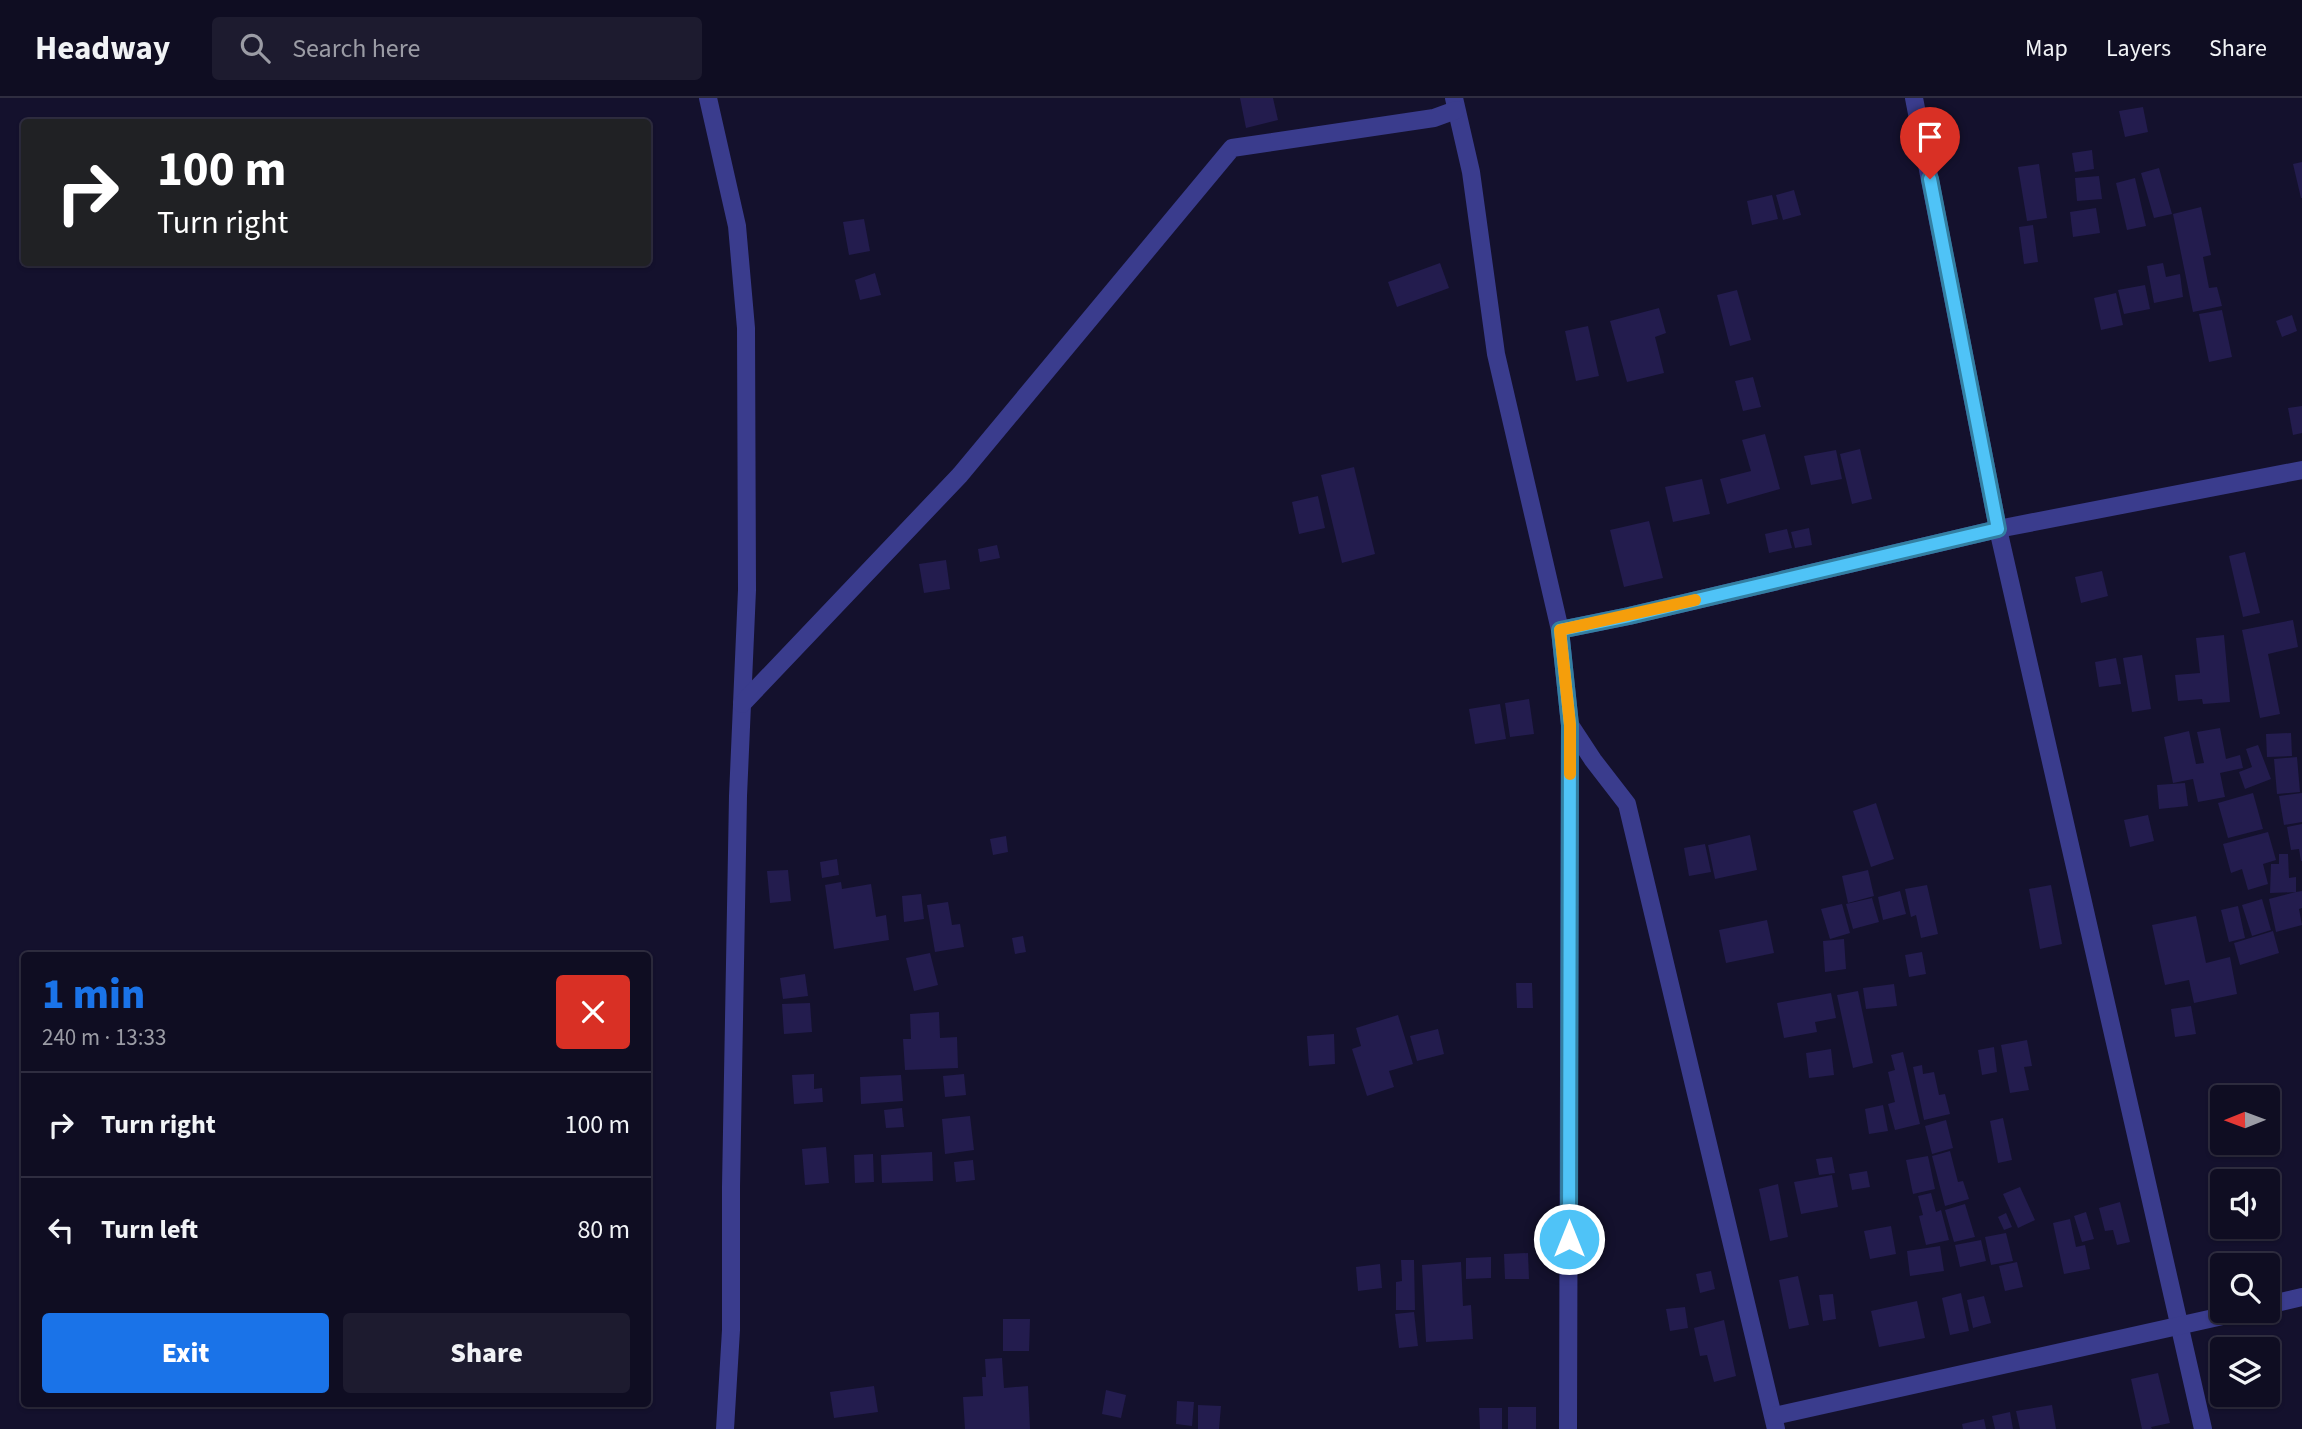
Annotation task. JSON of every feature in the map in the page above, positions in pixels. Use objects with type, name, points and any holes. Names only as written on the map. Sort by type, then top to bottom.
[{"type":"street","points":[[708,98],[737,226],[746,328],[747,577],[738,796],[731,1330],[725,1429]]},
{"type":"street","points":[[1914,98],[1998,529],[2203,1429]]},
{"type":"street","points":[[742,704],[960,475],[1232,148],[1434,118],[1455,104],[1471,172],[1496,354],[1560,630],[1570,725],[1568,1429]]},
{"type":"street","points":[[1560,630],[1998,529],[2302,470]]},
{"type":"street","points":[[1570,725],[1592,760],[1628,804],[1775,1422],[2210,1319]]},
{"type":"street","points":[[2280,1302],[2302,1297]]},
{"type":"building","points":[[1240,98],[1273,98],[1278,120],[1246,128]]},
{"type":"building","points":[[2143,107],[2148,132],[2125,137],[2119,111]]},
{"type":"building","points":[[2092,150],[2094,169],[2075,172],[2072,153]]},
{"type":"building","points":[[2302,162],[2302,198],[2301,198],[2293,164]]},
{"type":"building","points":[[2039,164],[2047,218],[2027,221],[2018,167]]},
{"type":"building","points":[[2159,168],[2172,214],[2154,218],[2141,173]]},
{"type":"building","points":[[2099,176],[2102,199],[2077,201],[2075,178]]},
{"type":"building","points":[[2135,178],[2146,226],[2127,230],[2116,183]]},
{"type":"building","points":[[1794,190],[1801,215],[1783,220],[1776,195]]},
{"type":"building","points":[[1772,195],[1778,219],[1752,225],[1747,201]]},
{"type":"building","points":[[2201,207],[2211,255],[2203,257],[2209,288],[2217,287],[2222,306],[2193,312],[2173,214]]},
{"type":"building","points":[[2096,208],[2100,233],[2073,237],[2070,212]]},
{"type":"building","points":[[864,219],[870,251],[849,255],[843,222]]},
{"type":"building","points":[[2033,225],[2038,262],[2024,264],[2019,227]]},
{"type":"building","points":[[1440,263],[1449,288],[1397,307],[1388,282]]},
{"type":"building","points":[[2163,263],[2166,277],[2180,274],[2183,297],[2154,303],[2147,266]]},
{"type":"building","points":[[875,273],[881,295],[860,300],[855,280]]},
{"type":"building","points":[[2145,285],[2150,309],[2124,314],[2118,290]]},
{"type":"building","points":[[1737,290],[1751,340],[1730,346],[1717,295]]},
{"type":"building","points":[[2116,293],[2123,325],[2101,330],[2094,298]]},
{"type":"building","points":[[1659,308],[1666,333],[1655,337],[1664,373],[1627,382],[1610,321]]},
{"type":"building","points":[[2222,310],[2232,357],[2209,362],[2199,314]]},
{"type":"building","points":[[2292,315],[2297,331],[2282,337],[2276,321]]},
{"type":"building","points":[[1588,326],[1599,376],[1576,381],[1565,331]]},
{"type":"building","points":[[1753,377],[1761,407],[1743,411],[1735,381]]},
{"type":"building","points":[[2302,406],[2302,433],[2293,435],[2288,408]]},
{"type":"building","points":[[1765,434],[1780,489],[1727,504],[1720,479],[1751,471],[1742,440]]},
{"type":"building","points":[[1860,449],[1872,499],[1852,504],[1840,454]]},
{"type":"building","points":[[1836,450],[1842,479],[1811,485],[1804,456]]},
{"type":"building","points":[[1354,467],[1375,554],[1342,563],[1321,475]]},
{"type":"building","points":[[1702,479],[1710,514],[1673,522],[1665,487]]},
{"type":"building","points":[[1318,496],[1325,528],[1299,534],[1292,502]]},
{"type":"building","points":[[1649,521],[1663,578],[1624,587],[1610,530]]},
{"type":"building","points":[[1809,528],[1812,545],[1795,548],[1791,532]]},
{"type":"building","points":[[1787,529],[1792,548],[1769,553],[1765,534]]},
{"type":"building","points":[[997,545],[1000,558],[980,562],[978,549]]},
{"type":"building","points":[[2245,552],[2260,613],[2243,617],[2229,556]]},
{"type":"building","points":[[946,560],[950,589],[924,593],[919,564]]},
{"type":"building","points":[[2102,571],[2108,596],[2081,603],[2075,577]]},
{"type":"building","points":[[2293,620],[2298,647],[2268,654],[2280,714],[2260,718],[2242,630]]},
{"type":"building","points":[[2224,635],[2230,702],[2203,704],[2202,699],[2178,701],[2175,675],[2200,673],[2196,638]]},
{"type":"building","points":[[2142,655],[2151,709],[2132,712],[2123,658]]},
{"type":"building","points":[[2116,658],[2121,684],[2099,687],[2095,662]]},
{"type":"building","points":[[1529,699],[1534,734],[1510,737],[1505,703]]},
{"type":"building","points":[[1500,704],[1506,739],[1475,744],[1469,709]]},
{"type":"building","points":[[2220,728],[2226,759],[2240,755],[2243,768],[2220,773],[2225,797],[2198,802],[2193,779],[2173,783],[2164,737],[2189,731],[2196,764],[2204,763],[2197,732]]},
{"type":"building","points":[[2291,733],[2292,756],[2267,757],[2266,734]]},
{"type":"building","points":[[2258,745],[2271,779],[2245,789],[2239,772],[2252,767],[2246,749]]},
{"type":"building","points":[[2297,757],[2300,792],[2277,794],[2274,759]]},
{"type":"building","points":[[2185,783],[2188,806],[2159,809],[2157,785]]},
{"type":"building","points":[[2253,793],[2263,829],[2228,838],[2218,803]]},
{"type":"building","points":[[2302,793],[2302,822],[2284,825],[2279,796]]},
{"type":"building","points":[[1876,803],[1894,859],[1871,867],[1853,811]]},
{"type":"building","points":[[2148,815],[2154,841],[2130,847],[2124,820]]},
{"type":"building","points":[[2302,824],[2301,861],[2299,849],[2291,850],[2287,827]]},
{"type":"building","points":[[2268,832],[2276,860],[2263,864],[2268,884],[2248,890],[2242,869],[2231,873],[2223,844]]},
{"type":"building","points":[[1750,835],[1757,870],[1715,879],[1708,845]]},
{"type":"building","points":[[1006,836],[1008,852],[993,855],[990,839]]},
{"type":"building","points":[[1705,844],[1711,872],[1689,876],[1684,848]]},
{"type":"building","points":[[2279,854],[2288,854],[2289,878],[2296,877],[2296,892],[2270,893],[2271,864],[2279,864]]},
{"type":"building","points":[[837,859],[839,875],[822,878],[820,862]]},
{"type":"building","points":[[788,870],[791,901],[770,903],[767,871]]},
{"type":"building","points":[[1868,870],[1874,896],[1848,903],[1842,876]]},
{"type":"building","points":[[841,882],[842,889],[871,884],[876,917],[886,915],[889,940],[834,949],[825,885]]},
{"type":"building","points":[[1927,885],[1938,934],[1921,938],[1916,915],[1911,917],[1905,889]]},
{"type":"building","points":[[2051,885],[2062,944],[2040,949],[2029,889]]},
{"type":"building","points":[[1900,891],[1906,914],[1883,920],[1878,897]]},
{"type":"building","points":[[2302,891],[2302,908],[2299,909],[2302,925],[2276,932],[2269,899]]},
{"type":"building","points":[[921,894],[924,919],[904,922],[902,896]]},
{"type":"building","points":[[1872,898],[1879,922],[1853,929],[1846,904]]},
{"type":"building","points":[[2262,899],[2271,930],[2252,936],[2242,905]]},
{"type":"building","points":[[948,902],[952,925],[960,924],[964,947],[935,952],[927,905]]},
{"type":"building","points":[[1842,904],[1850,933],[1830,939],[1821,909]]},
{"type":"building","points":[[2238,906],[2245,938],[2229,942],[2221,910]]},
{"type":"building","points":[[2196,916],[2206,963],[2230,957],[2237,994],[2194,1003],[2189,980],[2165,985],[2152,925]]},
{"type":"building","points":[[1767,920],[1774,953],[1726,963],[1719,930]]},
{"type":"building","points":[[2273,931],[2279,953],[2240,965],[2234,943]]},
{"type":"building","points":[[1023,936],[1026,952],[1015,954],[1012,938]]},
{"type":"building","points":[[1844,939],[1846,969],[1825,972],[1823,941]]},
{"type":"building","points":[[1922,952],[1926,974],[1909,977],[1905,955]]},
{"type":"building","points":[[930,953],[938,985],[914,991],[906,958]]},
{"type":"building","points":[[805,974],[808,996],[783,999],[780,978]]},
{"type":"building","points":[[1516,983],[1532,983],[1533,1008],[1517,1008]]},
{"type":"building","points":[[1894,984],[1897,1006],[1866,1009],[1863,988]]},
{"type":"building","points":[[1858,991],[1873,1063],[1853,1068],[1837,995]]},
{"type":"building","points":[[1831,993],[1836,1018],[1815,1022],[1817,1032],[1784,1038],[1777,1003]]},
{"type":"building","points":[[810,1003],[812,1032],[784,1034],[782,1004]]},
{"type":"building","points":[[2191,1006],[2196,1034],[2175,1037],[2171,1009]]},
{"type":"building","points":[[939,1012],[940,1038],[957,1037],[958,1068],[905,1070],[903,1039],[911,1039],[910,1014]]},
{"type":"building","points":[[1398,1015],[1413,1064],[1389,1071],[1394,1087],[1367,1096],[1352,1049],[1361,1046],[1356,1028]]},
{"type":"building","points":[[1438,1029],[1444,1054],[1417,1061],[1410,1036]]},
{"type":"building","points":[[1334,1034],[1335,1064],[1309,1066],[1307,1036]]},
{"type":"building","points":[[2027,1040],[2032,1066],[2024,1067],[2029,1090],[2010,1093],[2001,1045]]},
{"type":"building","points":[[1994,1047],[1997,1072],[1982,1075],[1978,1050]]},
{"type":"building","points":[[1831,1049],[1834,1075],[1809,1078],[1806,1053]]},
{"type":"building","points":[[1903,1052],[1920,1124],[1895,1130],[1888,1104],[1895,1102],[1888,1072],[1895,1070],[1891,1055]]},
{"type":"building","points":[[1922,1065],[1923,1074],[1934,1072],[1939,1095],[1945,1094],[1950,1114],[1924,1120],[1913,1067]]},
{"type":"building","points":[[814,1074],[814,1089],[822,1088],[823,1102],[794,1104],[792,1075]]},
{"type":"building","points":[[964,1074],[966,1095],[945,1097],[943,1076]]},
{"type":"building","points":[[901,1075],[903,1101],[861,1104],[860,1077]]},
{"type":"building","points":[[1883,1105],[1888,1131],[1869,1134],[1865,1109]]},
{"type":"building","points":[[902,1108],[904,1127],[886,1128],[884,1110]]},
{"type":"building","points":[[970,1116],[974,1150],[945,1154],[942,1119]]},
{"type":"building","points":[[2003,1118],[2012,1160],[1998,1163],[1990,1121]]},
{"type":"building","points":[[1946,1120],[1953,1148],[1932,1154],[1925,1126]]},
{"type":"building","points":[[826,1147],[829,1183],[805,1185],[802,1149]]},
{"type":"building","points":[[1950,1151],[1958,1182],[1963,1181],[1969,1199],[1945,1206],[1932,1156]]},
{"type":"building","points":[[932,1152],[933,1181],[882,1183],[881,1155]]},
{"type":"building","points":[[873,1154],[874,1182],[855,1183],[854,1155]]},
{"type":"building","points":[[1928,1156],[1935,1189],[1913,1194],[1906,1160]]},
{"type":"building","points":[[1832,1157],[1835,1173],[1819,1175],[1816,1159]]},
{"type":"building","points":[[973,1160],[975,1180],[956,1182],[954,1162]]},
{"type":"building","points":[[1867,1171],[1870,1187],[1852,1190],[1849,1174]]},
{"type":"building","points":[[1832,1175],[1838,1207],[1801,1214],[1794,1182]]},
{"type":"building","points":[[1778,1184],[1788,1237],[1770,1241],[1759,1189]]},
{"type":"building","points":[[2020,1187],[2035,1220],[2018,1228],[2003,1194]]},
{"type":"building","points":[[1931,1193],[1936,1212],[1941,1210],[1949,1240],[1926,1245],[1919,1216],[1923,1215],[1918,1196]]},
{"type":"building","points":[[2120,1202],[2130,1242],[2117,1245],[2113,1230],[2105,1231],[2099,1208]]},
{"type":"building","points":[[1965,1204],[1975,1237],[1954,1242],[1945,1210]]},
{"type":"building","points":[[2086,1212],[2094,1239],[2082,1242],[2074,1216]]},
{"type":"building","points":[[2006,1213],[2012,1227],[2004,1230],[1998,1217]]},
{"type":"building","points":[[2070,1219],[2076,1247],[2085,1245],[2090,1269],[2064,1274],[2053,1223]]},
{"type":"building","points":[[1891,1226],[1896,1254],[1870,1259],[1864,1231]]},
{"type":"building","points":[[2006,1233],[2013,1261],[1991,1265],[1985,1237]]},
{"type":"building","points":[[1981,1240],[1986,1261],[1960,1267],[1955,1245]]},
{"type":"building","points":[[1940,1246],[1944,1271],[1910,1276],[1907,1251]]},
{"type":"building","points":[[1528,1253],[1529,1279],[1505,1279],[1504,1254]]},
{"type":"building","points":[[1491,1257],[1491,1278],[1466,1279],[1466,1258]]},
{"type":"building","points":[[1401,1260],[1414,1260],[1415,1310],[1396,1310],[1396,1282],[1402,1281]]},
{"type":"building","points":[[1461,1262],[1463,1306],[1471,1305],[1473,1339],[1426,1342],[1422,1265]]},
{"type":"building","points":[[2017,1262],[2023,1287],[2005,1291],[1999,1266]]},
{"type":"building","points":[[1380,1264],[1382,1288],[1358,1291],[1356,1267]]},
{"type":"building","points":[[1711,1271],[1715,1289],[1700,1293],[1696,1274]]},
{"type":"building","points":[[1798,1276],[1809,1325],[1789,1329],[1779,1280]]},
{"type":"building","points":[[1961,1293],[1969,1331],[1950,1335],[1942,1298]]},
{"type":"building","points":[[1833,1294],[1836,1319],[1823,1321],[1819,1295]]},
{"type":"building","points":[[1984,1296],[1991,1323],[1973,1328],[1967,1300]]},
{"type":"building","points":[[1917,1301],[1925,1338],[1879,1347],[1871,1311]]},
{"type":"building","points":[[1685,1307],[1688,1328],[1670,1331],[1666,1309]]},
{"type":"building","points":[[1414,1312],[1418,1346],[1399,1348],[1395,1314]]},
{"type":"building","points":[[1003,1319],[1030,1319],[1029,1351],[1003,1351]]},
{"type":"building","points":[[1724,1320],[1736,1376],[1714,1382],[1707,1355],[1700,1356],[1694,1328]]},
{"type":"building","points":[[1002,1358],[1004,1388],[1028,1386],[1030,1429],[965,1429],[963,1397],[983,1396],[985,1359]]},
{"type":"building","points":[[2158,1373],[2170,1423],[2142,1429],[2131,1379]]},
{"type":"building","points":[[874,1386],[878,1412],[834,1418],[830,1392]]},
{"type":"building","points":[[1106,1390],[1126,1395],[1121,1418],[1102,1414]]},
{"type":"building","points":[[1177,1401],[1194,1402],[1192,1426],[1176,1424]]},
{"type":"building","points":[[1198,1405],[1221,1406],[1219,1429],[1198,1429]]},
{"type":"building","points":[[2052,1405],[2056,1429],[2020,1429],[2016,1411]]},
{"type":"building","points":[[1508,1407],[1536,1407],[1536,1429],[1508,1429]]},
{"type":"building","points":[[1479,1408],[1502,1408],[1502,1429],[1480,1429]]},
{"type":"building","points":[[2010,1412],[2013,1429],[1995,1429],[1992,1416]]},
{"type":"building","points":[[1984,1419],[1986,1429],[1963,1429],[1962,1424]]},
{"type":"slow traffic","points":[[1570,774],[1570,725],[1560,630],[1695,600]]},
{"type":"route","points":[[1569,1239],[1570,725],[1560,630],[1998,529],[1930,179]]}]
